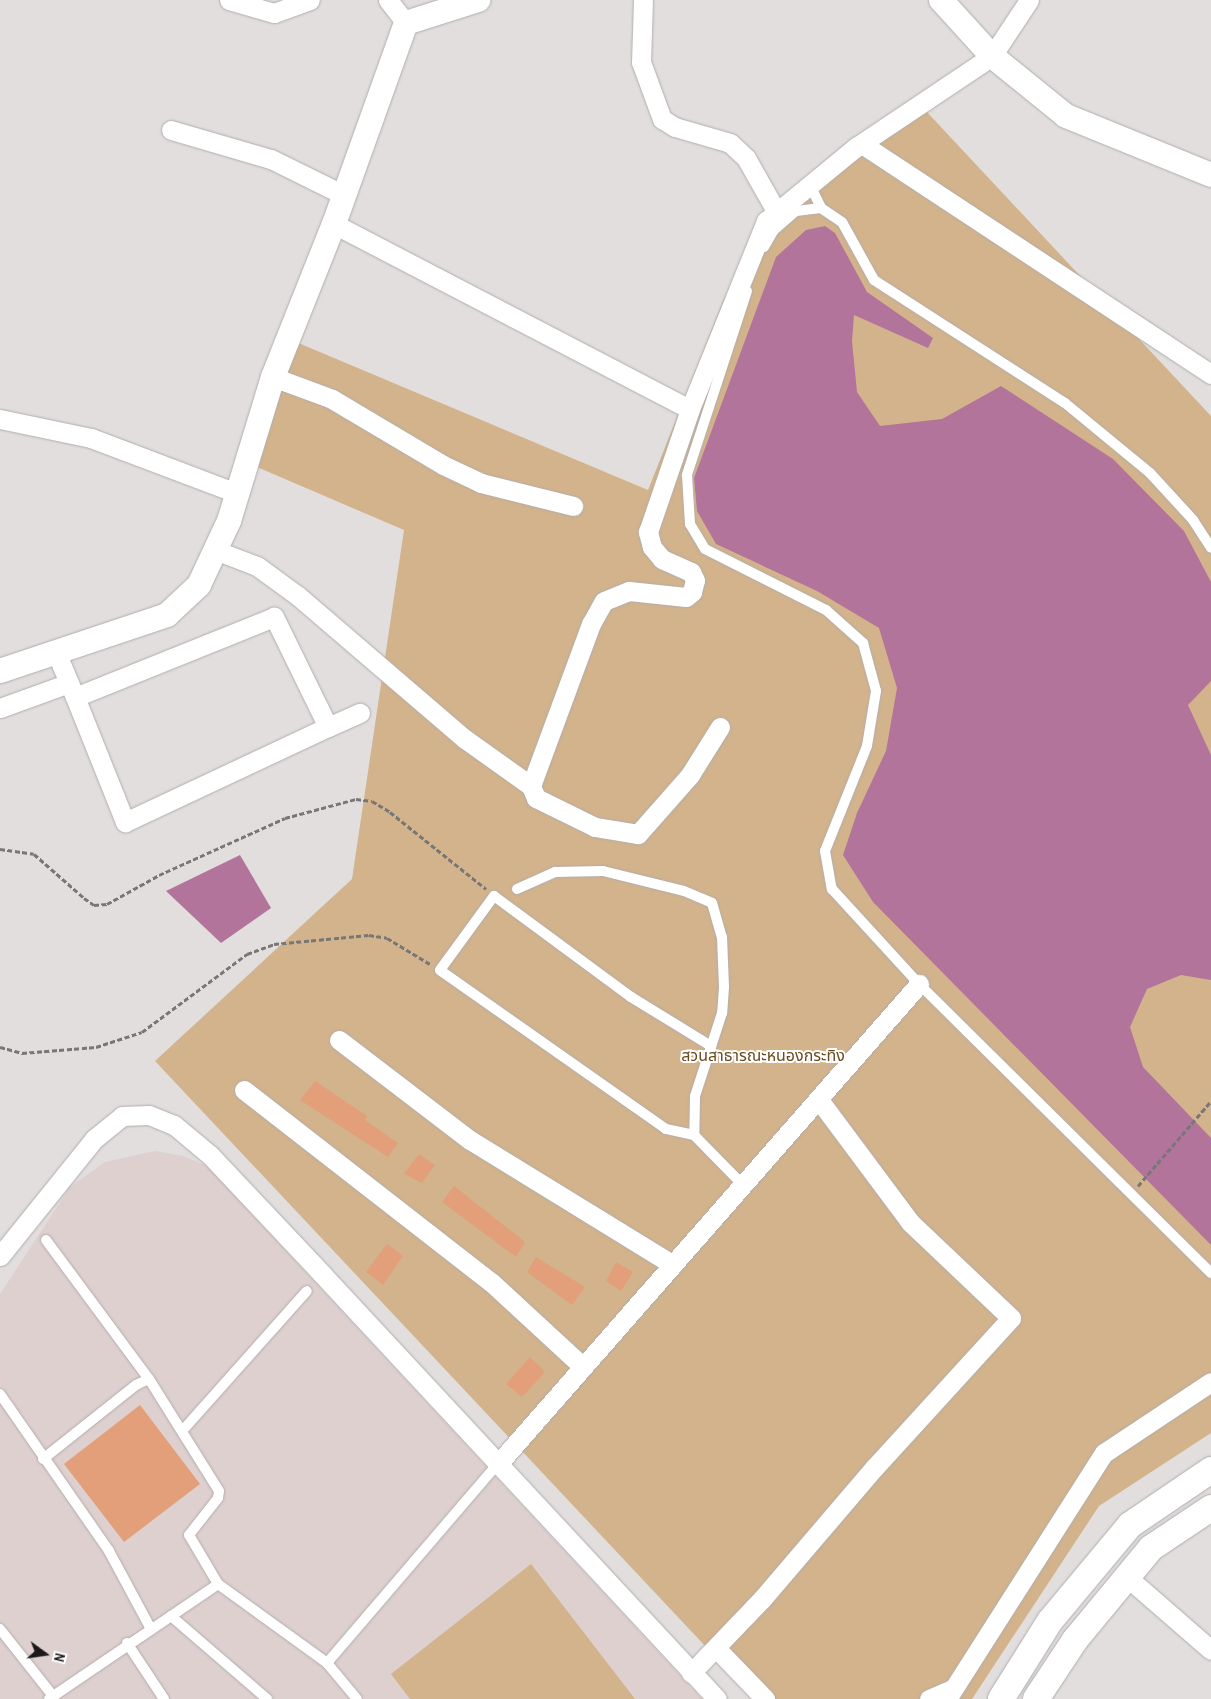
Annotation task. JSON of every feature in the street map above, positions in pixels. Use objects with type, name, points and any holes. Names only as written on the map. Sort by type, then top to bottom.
[{"type":"main road","points":[[1001,1699],[1050,1621],[1130,1525],[1211,1470]]},
{"type":"main road","points":[[1036,1699],[1075,1640],[1151,1548],[1211,1508]]},
{"type":"street","points":[[229,0],[274,13],[310,0]]},
{"type":"street","points":[[388,0],[406,22]]},
{"type":"street","points":[[406,22],[478,0]]},
{"type":"street","points":[[643,0],[641,62],[662,119],[675,127],[730,143],[746,158],[776,211]]},
{"type":"street","points":[[941,0],[992,56],[1066,116],[1211,175]]},
{"type":"street","points":[[531,786],[591,624],[604,601],[629,591],[686,597],[692,592],[695,580],[691,572],[662,559],[652,547],[648,532],[690,409],[766,221],[809,184],[862,144],[992,56],[1029,0]]},
{"type":"street","points":[[0,671],[167,615],[199,585],[239,494],[273,378],[334,224],[406,22]]},
{"type":"street","points":[[171,130],[271,159],[344,195]]},
{"type":"street","points":[[862,144],[1211,374]]},
{"type":"street","points":[[334,224],[690,409]]},
{"type":"street","points":[[273,378],[332,399],[443,465],[481,483],[573,506]]},
{"type":"street","points":[[0,419],[91,438],[239,494]]},
{"type":"street","points":[[215,550],[257,566],[298,596],[465,739],[531,786],[536,798],[548,806],[595,827],[638,834],[690,776],[720,727]]},
{"type":"street","points":[[0,708],[72,690],[274,617],[328,727]]},
{"type":"street","points":[[56,652],[126,822],[360,713]]},
{"type":"street","points":[[497,1464],[744,1186],[919,984]]},
{"type":"street","points":[[338,1040],[470,1140],[673,1265]]},
{"type":"street","points":[[244,1090],[491,1282],[583,1367]]},
{"type":"street","points":[[691,1673],[716,1648],[1011,1318],[910,1222],[819,1100]]},
{"type":"street","points":[[1,1250],[94,1139],[122,1116],[149,1115],[174,1125],[210,1155],[716,1699]]},
{"type":"street","points":[[928,1699],[950,1694],[1104,1454],[1211,1382]]},
{"type":"street","points":[[1127,1576],[1211,1650]]},
{"type":"street","points":[[716,1648],[765,1699]]},
{"type":"lane","points":[[809,184],[821,208],[842,222],[874,280],[1065,403],[1150,473],[1193,520],[1211,548]]},
{"type":"lane","points":[[821,208],[796,211],[774,230],[758,258],[687,475],[690,524],[705,549],[826,610],[863,643],[876,691],[868,746],[825,851],[832,889],[919,984],[1211,1273]]},
{"type":"lane","points":[[518,889],[555,872],[603,871],[684,891],[712,902],[722,937],[724,987],[722,1013],[695,1096],[694,1135]]},
{"type":"lane","points":[[712,1046],[631,997],[494,896],[440,970],[652,1119],[678,1133],[694,1135],[744,1186]]},
{"type":"lane","points":[[46,1240],[149,1379],[183,1430],[219,1491],[218,1498],[189,1535],[218,1584],[327,1663],[357,1699]]},
{"type":"lane","points":[[183,1430],[307,1291]]},
{"type":"lane","points":[[43,1459],[136,1385],[149,1379]]},
{"type":"lane","points":[[0,1394],[43,1459],[109,1551],[151,1629]]},
{"type":"lane","points":[[327,1663],[497,1464]]},
{"type":"lane","points":[[0,1629],[51,1698],[127,1643],[218,1584]]},
{"type":"lane","points":[[171,1616],[267,1699]]},
{"type":"lane","points":[[127,1643],[164,1699]]},
{"type":"path","points":[[0,849],[34,854],[94,905],[107,904],[159,875],[285,818],[356,799],[372,801],[390,812],[494,896]]},
{"type":"path","points":[[0,1046],[22,1053],[96,1046],[142,1032],[247,954],[274,944],[369,935],[409,949],[440,970]]},
{"type":"path","points":[[1131,1194],[1211,1102]]},
{"type":"shaded area","points":[[825,226],[835,233],[867,292],[933,338],[928,348],[854,315],[852,341],[857,392],[880,426],[942,419],[1001,386],[1113,459],[1184,531],[1211,582],[1211,681],[1188,705],[1211,755],[1211,980],[1181,975],[1147,989],[1130,1027],[1143,1067],[1211,1138],[1211,1245],[873,902],[843,855],[857,813],[886,751],[897,688],[879,628],[817,591],[716,544],[697,511],[694,478],[776,257],[806,230]]},
{"type":"shaded area","points":[[240,855],[271,908],[221,943],[166,891]]},
{"type":"shaded area","points":[[155,1151],[183,1156],[207,1166],[702,1699],[0,1699],[0,1294],[70,1187],[105,1162]]},
{"type":"green space","name":"สวนสาธารณะหนองกระทิง","points":[[926,111],[1211,416],[1211,1433],[1099,1506],[972,1699],[755,1699],[155,1061],[352,879],[404,530],[252,465],[296,342],[648,490],[724,299],[780,214]]},
{"type":"green space","points":[[531,1564],[635,1699],[410,1699],[391,1674]]},
{"type":"building","points":[[315,1081],[367,1116],[365,1120],[398,1143],[388,1157],[300,1100]]},
{"type":"building","points":[[419,1154],[435,1165],[422,1183],[404,1174]]},
{"type":"building","points":[[454,1186],[525,1242],[516,1257],[442,1202]]},
{"type":"building","points":[[387,1244],[403,1256],[383,1285],[366,1272]]},
{"type":"building","points":[[536,1257],[585,1287],[572,1305],[527,1272]]},
{"type":"building","points":[[616,1262],[633,1272],[621,1291],[606,1281]]},
{"type":"building","points":[[530,1357],[545,1372],[522,1397],[506,1384]]},
{"type":"building","points":[[140,1405],[200,1484],[124,1542],[64,1464]]}]
